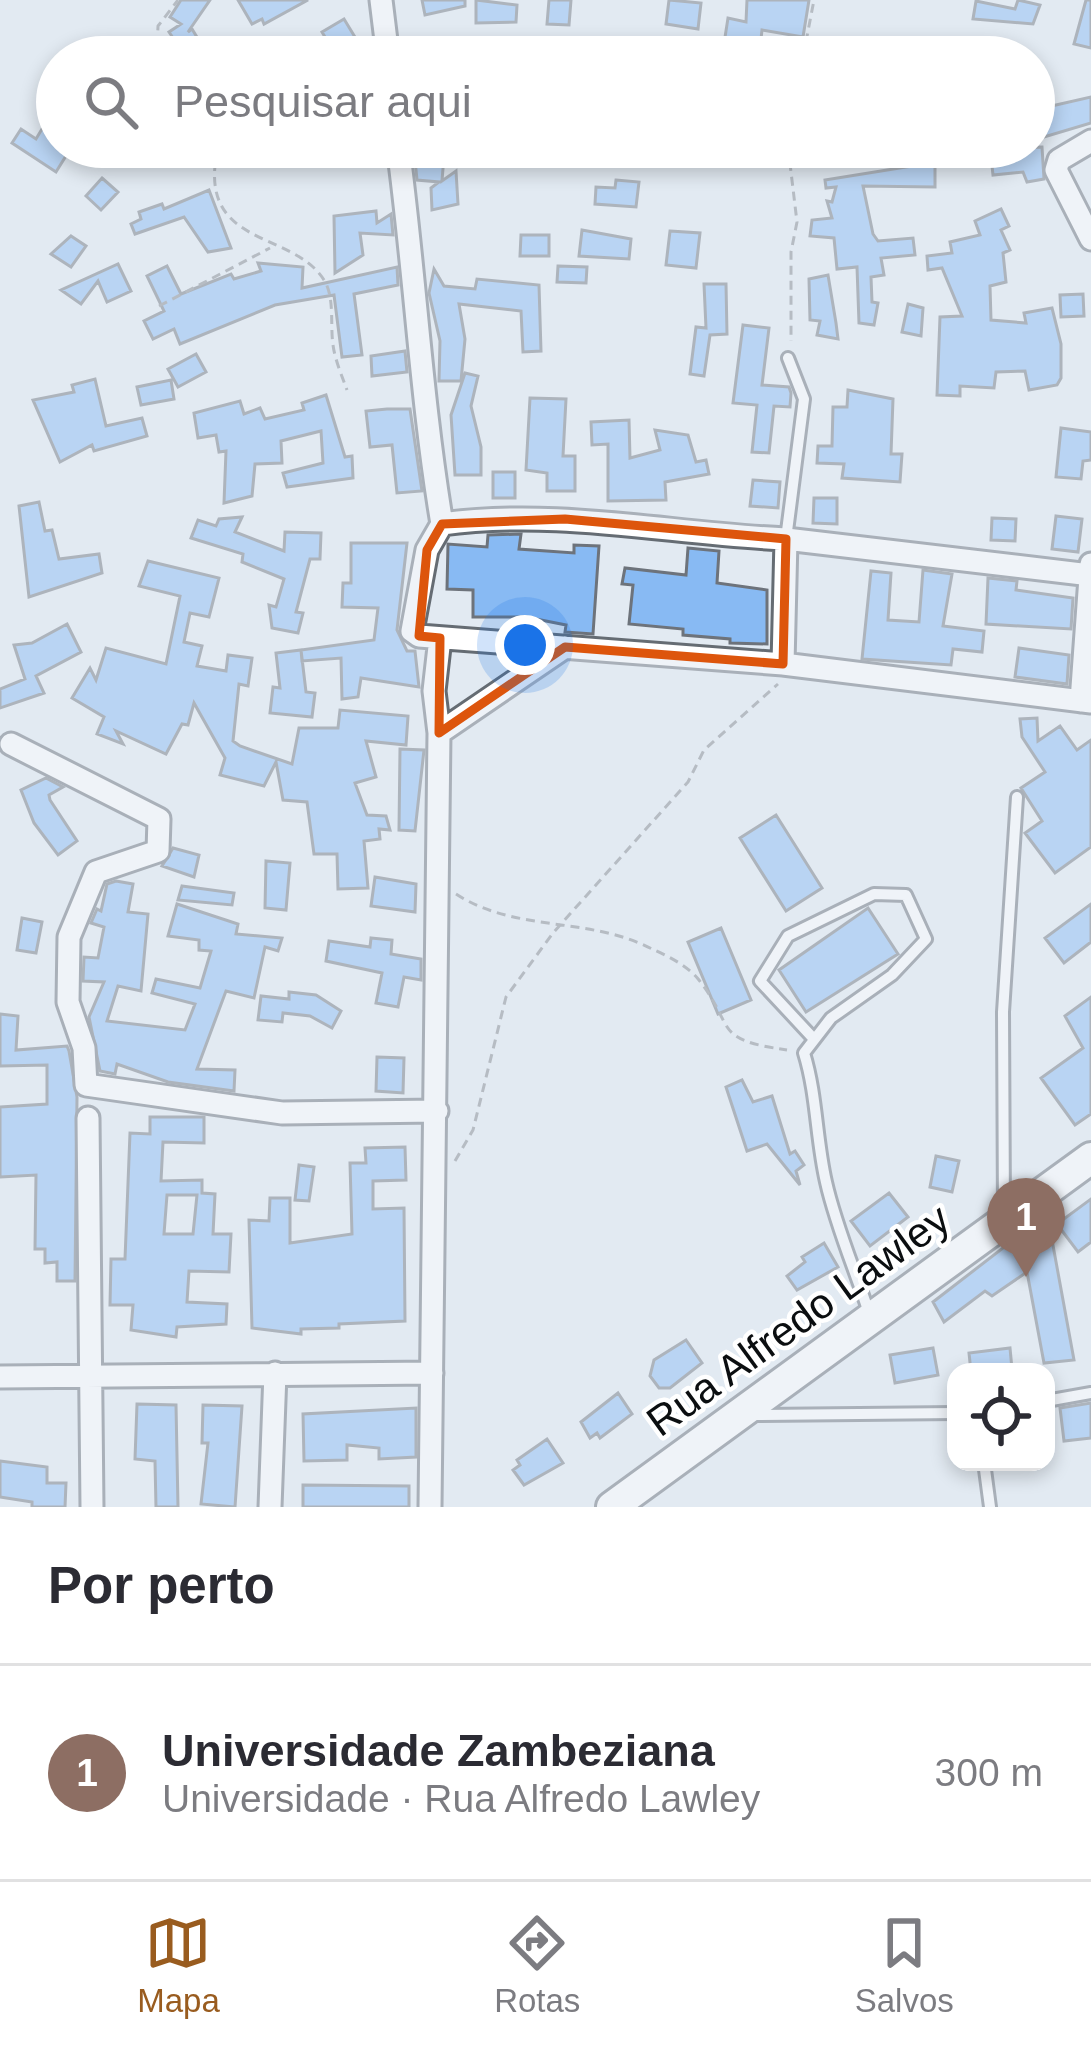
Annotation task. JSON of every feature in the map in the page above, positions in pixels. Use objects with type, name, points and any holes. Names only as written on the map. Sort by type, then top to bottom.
[{"type":"main road","name":"Rua Alfredo Lawley","points":[[612,1507],[1091,1158]]},
{"type":"street","points":[[381,0],[385,36]]},
{"type":"street","points":[[1091,141],[1059,160],[1056,170],[1091,239]]},
{"type":"street","points":[[401,168],[417,286],[427,432],[442,524],[427,550],[412,631],[440,638],[783,664],[1086,702],[1091,562]]},
{"type":"street","points":[[442,524],[565,519],[1090,575]]},
{"type":"street","points":[[783,664],[786,539]]},
{"type":"street","points":[[430,1507],[439,883],[439,733],[434,691],[440,638]]},
{"type":"street","points":[[439,733],[565,647]]},
{"type":"street","points":[[11,743],[159,819],[158,851],[96,872],[85,887],[70,938],[68,1002],[84,1048],[86,1085],[283,1113],[437,1111]]},
{"type":"street","points":[[88,1118],[92,1507]]},
{"type":"street","points":[[270,1507],[274,1373]]},
{"type":"street","points":[[0,1377],[432,1373]]},
{"type":"lane","points":[[786,539],[804,399],[788,358]]},
{"type":"lane","points":[[1003,1222],[1003,1012],[1017,797]]},
{"type":"lane","points":[[813,1038],[760,981],[788,936],[874,894],[906,895],[926,939],[892,975],[831,1018],[804,1053],[815,1088],[814,1125],[829,1196],[871,1319]]},
{"type":"lane","points":[[1055,1399],[1091,1393]]},
{"type":"lane","points":[[739,1415],[947,1413]]},
{"type":"lane","points":[[985,1471],[990,1507]]},
{"type":"path","points":[[158,36],[158,26],[178,0]]},
{"type":"path","points":[[807,36],[814,0]]},
{"type":"path","points":[[217,168],[216,189],[239,230],[312,262],[328,286],[334,350],[347,390]]},
{"type":"path","points":[[788,358],[795,311],[791,252],[797,222],[791,168]]},
{"type":"path","points":[[159,307],[271,247]]},
{"type":"path","points":[[435,1193],[473,1130],[506,997],[562,923],[688,782],[704,750],[778,684],[783,664]]},
{"type":"path","points":[[439,883],[485,913],[562,923],[647,946],[698,979],[721,1025],[748,1044],[804,1053]]},
{"type":"highlighted area","points":[[565,519],[786,539],[783,664],[565,647],[439,733],[440,638],[419,636],[427,550],[442,524]]},
{"type":"building","points":[[181,0],[210,0],[188,32],[192,29],[196,36],[172,36],[169,32],[181,24],[170,17]]},
{"type":"building","points":[[238,0],[308,0],[264,24],[262,19],[252,24]]},
{"type":"building","points":[[422,0],[465,0],[465,6],[425,15]]},
{"type":"building","points":[[476,0],[517,5],[516,22],[476,23]]},
{"type":"building","points":[[549,0],[571,0],[569,25],[547,24]]},
{"type":"building","points":[[669,0],[701,3],[698,29],[666,24]]},
{"type":"building","points":[[747,0],[809,0],[803,36],[762,30],[761,36],[725,36],[728,18],[746,22]]},
{"type":"building","points":[[1018,0],[1040,5],[1033,24],[973,19],[976,1],[1015,9]]},
{"type":"building","points":[[1086,0],[1091,0],[1091,48],[1074,44]]},
{"type":"building","points":[[344,19],[354,36],[324,36],[322,32]]},
{"type":"building","points":[[1091,97],[1091,123],[1055,134],[1055,105]]},
{"type":"building","points":[[21,129],[36,139],[36,159],[12,143]]},
{"type":"building","points":[[416,168],[443,168],[442,181],[456,171],[458,204],[432,210],[431,188],[439,182],[417,180]]},
{"type":"building","points":[[900,168],[935,168],[935,187],[863,186],[878,241],[913,238],[915,255],[881,258],[884,275],[871,277],[872,302],[878,303],[874,325],[859,323],[857,267],[837,269],[834,238],[810,236],[812,220],[832,218],[827,201],[832,202],[836,187],[826,188],[825,180]]},
{"type":"building","points":[[992,168],[1043,168],[1044,179],[1027,182],[1023,172],[993,175]]},
{"type":"building","points":[[102,178],[118,192],[101,210],[86,196]]},
{"type":"building","points":[[616,180],[639,182],[636,207],[595,204],[596,187],[615,188]]},
{"type":"building","points":[[209,190],[231,248],[208,252],[184,217],[135,234],[131,224],[141,219],[139,212],[162,204],[164,209]]},
{"type":"building","points":[[1001,209],[1009,226],[1001,230],[1010,250],[1003,253],[1006,282],[990,286],[991,320],[1026,323],[1024,313],[1052,308],[1061,344],[1061,378],[1057,385],[1029,390],[1025,371],[996,372],[994,388],[960,386],[960,396],[937,395],[940,317],[962,316],[942,268],[928,270],[927,256],[952,253],[950,242],[980,235],[975,221]]},
{"type":"building","points":[[376,211],[377,223],[391,214],[393,235],[360,233],[363,255],[335,273],[334,216]]},
{"type":"building","points":[[582,230],[631,239],[629,259],[579,256]]},
{"type":"building","points":[[670,231],[700,233],[696,268],[666,265]]},
{"type":"building","points":[[521,235],[549,235],[549,256],[520,256]]},
{"type":"building","points":[[71,236],[86,246],[71,267],[51,254]]},
{"type":"building","points":[[258,263],[303,267],[302,288],[397,267],[398,285],[354,294],[362,355],[342,357],[334,295],[275,305],[180,344],[174,329],[153,339],[144,321],[164,311],[147,276],[167,266],[181,294],[231,274],[234,279],[261,271]]},
{"type":"building","points":[[118,264],[131,291],[107,302],[98,281],[81,304],[61,290]]},
{"type":"building","points":[[558,266],[587,267],[586,283],[557,282]]},
{"type":"building","points":[[434,269],[444,286],[475,289],[477,279],[539,285],[541,351],[523,352],[521,311],[459,304],[465,339],[461,381],[439,381],[440,341],[429,293]]},
{"type":"building","points":[[828,275],[838,339],[817,335],[820,321],[810,320],[809,279]]},
{"type":"building","points":[[704,284],[726,284],[727,334],[710,335],[704,376],[690,374],[696,327],[706,328]]},
{"type":"building","points":[[1083,294],[1084,316],[1061,317],[1060,295]]},
{"type":"building","points":[[908,304],[923,308],[921,336],[902,332]]},
{"type":"building","points":[[743,325],[769,328],[762,385],[789,387],[791,393],[790,407],[774,406],[769,453],[752,452],[757,405],[733,403]]},
{"type":"building","points":[[405,351],[407,372],[372,376],[371,356]]},
{"type":"building","points":[[196,354],[206,372],[178,387],[168,369]]},
{"type":"building","points":[[465,373],[478,376],[471,406],[481,447],[481,475],[455,475],[451,415]]},
{"type":"building","points":[[95,379],[106,426],[142,418],[147,436],[94,451],[92,445],[60,462],[33,400],[74,392],[72,385]]},
{"type":"building","points":[[171,380],[174,399],[141,405],[137,387]]},
{"type":"building","points":[[848,390],[893,399],[891,454],[902,454],[900,482],[842,478],[844,464],[817,463],[818,446],[832,446],[833,407],[847,407]]},
{"type":"building","points":[[326,395],[345,457],[352,456],[353,478],[287,487],[283,473],[323,463],[321,431],[281,441],[282,463],[255,464],[252,496],[224,503],[226,451],[219,452],[216,435],[198,438],[194,413],[240,401],[244,414],[260,408],[265,419],[304,410],[302,403]]},
{"type":"building","points":[[530,398],[566,399],[563,456],[575,456],[575,491],[547,491],[547,473],[526,470]]},
{"type":"building","points":[[410,409],[422,491],[397,493],[392,445],[370,447],[366,411]]},
{"type":"building","points":[[629,420],[630,458],[660,450],[655,430],[688,435],[696,462],[706,460],[709,474],[665,482],[666,500],[608,501],[608,444],[592,445],[591,422]]},
{"type":"building","points":[[1061,428],[1091,432],[1091,460],[1083,461],[1081,479],[1056,477]]},
{"type":"building","points":[[493,472],[515,472],[515,498],[493,498]]},
{"type":"building","points":[[753,480],[780,482],[778,508],[750,506]]},
{"type":"building","points":[[814,498],[837,498],[837,524],[813,523]]},
{"type":"building","points":[[39,502],[45,531],[52,530],[59,559],[99,554],[102,573],[29,597],[19,506]]},
{"type":"building","points":[[1056,516],[1082,519],[1078,552],[1052,549]]},
{"type":"building","points":[[242,517],[235,532],[284,551],[285,532],[321,533],[320,559],[310,559],[296,612],[303,613],[298,633],[272,628],[269,605],[276,607],[284,579],[242,562],[243,554],[191,538],[198,520],[216,526],[219,519]]},
{"type":"building","points":[[992,518],[1016,519],[1015,541],[991,540]]},
{"type":"building","points":[[521,534],[519,549],[574,553],[574,545],[599,546],[593,634],[565,632],[566,625],[526,617],[473,617],[473,590],[447,589],[448,544],[487,547],[488,535]]},
{"type":"building","points":[[351,543],[407,543],[397,630],[407,651],[415,651],[419,687],[361,678],[358,697],[342,699],[341,658],[302,661],[301,650],[374,640],[378,608],[342,607],[343,583],[351,583]]},
{"type":"building","points":[[688,548],[719,551],[717,583],[767,590],[767,644],[730,643],[730,639],[683,635],[683,629],[629,624],[633,585],[622,584],[625,568],[686,575]]},
{"type":"building","points":[[148,561],[219,578],[209,617],[190,613],[184,642],[202,646],[197,666],[226,671],[228,655],[252,658],[248,686],[239,684],[233,741],[240,746],[292,764],[299,728],[338,728],[340,710],[408,716],[406,745],[366,741],[376,777],[355,783],[367,815],[386,816],[390,830],[379,829],[380,839],[364,841],[368,888],[338,889],[337,854],[314,854],[307,802],[283,800],[276,762],[264,786],[220,775],[225,758],[194,703],[188,725],[182,724],[166,754],[116,731],[123,744],[97,734],[104,717],[72,698],[90,668],[96,680],[106,648],[166,664],[180,596],[139,586]]},
{"type":"building","points":[[923,570],[952,574],[943,626],[984,631],[982,652],[953,649],[951,665],[862,659],[871,571],[891,573],[888,620],[919,622]]},
{"type":"building","points":[[988,578],[1017,581],[1016,590],[1073,598],[1071,629],[986,624]]},
{"type":"building","points":[[67,624],[81,652],[36,676],[44,693],[0,708],[0,689],[25,679],[14,645],[32,643]]},
{"type":"building","points":[[1019,648],[1069,655],[1067,684],[1015,677]]},
{"type":"building","points":[[301,650],[306,692],[315,693],[312,717],[270,713],[273,687],[280,688],[276,653]]},
{"type":"building","points":[[1037,718],[1038,741],[1060,726],[1077,750],[1091,740],[1091,847],[1055,873],[1025,833],[1042,821],[1021,788],[1045,772],[1022,737],[1020,719]]},
{"type":"building","points":[[400,749],[424,750],[415,831],[399,830]]},
{"type":"building","points":[[46,778],[63,787],[49,795],[50,800],[77,841],[58,855],[34,823],[21,790]]},
{"type":"building","points":[[776,815],[822,888],[786,911],[740,838]]},
{"type":"building","points":[[173,848],[199,855],[194,877],[162,866]]},
{"type":"building","points":[[266,861],[290,863],[286,910],[265,908]]},
{"type":"building","points":[[375,877],[416,884],[415,912],[371,906]]},
{"type":"building","points":[[107,884],[133,884],[128,912],[148,914],[141,991],[118,986],[107,1021],[185,1030],[195,1004],[152,993],[156,979],[200,988],[211,951],[199,950],[199,940],[168,936],[177,904],[238,924],[236,934],[282,938],[278,951],[265,947],[254,998],[226,991],[197,1069],[235,1070],[234,1091],[168,1082],[117,1064],[115,1074],[100,1071],[89,1017],[104,982],[83,981],[84,957],[98,958],[104,927],[91,923],[97,909],[101,911]]},
{"type":"building","points":[[182,886],[234,893],[232,905],[178,900]]},
{"type":"building","points":[[1091,904],[1091,942],[1064,963],[1045,938]]},
{"type":"building","points":[[868,908],[898,954],[806,1012],[779,970]]},
{"type":"building","points":[[22,918],[42,922],[36,953],[17,950]]},
{"type":"building","points":[[721,928],[751,1000],[718,1014],[688,942]]},
{"type":"building","points":[[371,938],[392,940],[391,954],[421,959],[421,980],[404,977],[398,1007],[376,1003],[382,973],[326,961],[329,941],[370,947]]},
{"type":"building","points":[[289,992],[316,995],[341,1011],[332,1028],[310,1016],[283,1013],[282,1022],[258,1020],[261,996],[289,999]]},
{"type":"building","points":[[1091,997],[1091,1114],[1075,1125],[1041,1078],[1083,1048],[1065,1016]]},
{"type":"building","points":[[0,1014],[18,1016],[16,1050],[67,1046],[69,1051],[77,1097],[75,1281],[57,1281],[57,1262],[45,1263],[45,1249],[35,1249],[36,1175],[0,1177],[0,1107],[47,1104],[47,1065],[0,1066]]},
{"type":"building","points":[[377,1057],[404,1058],[403,1093],[376,1091]]},
{"type":"building","points":[[742,1080],[753,1102],[772,1096],[790,1154],[795,1151],[804,1165],[796,1171],[800,1185],[767,1144],[747,1151],[726,1087]]},
{"type":"building","points":[[150,1117],[204,1117],[204,1143],[163,1142],[161,1181],[202,1180],[202,1193],[215,1194],[213,1234],[231,1234],[229,1272],[189,1271],[187,1302],[227,1304],[226,1324],[177,1327],[176,1337],[131,1330],[133,1305],[110,1305],[111,1259],[125,1259],[130,1133],[150,1134]],"holes":[[[167,1195],[197,1195],[193,1234],[164,1234]]]},
{"type":"building","points":[[405,1147],[406,1180],[373,1181],[373,1209],[404,1208],[405,1321],[339,1324],[339,1328],[301,1329],[301,1334],[252,1328],[249,1220],[269,1221],[270,1198],[290,1198],[290,1243],[352,1234],[350,1163],[366,1163],[365,1148]]},
{"type":"building","points":[[936,1156],[959,1161],[952,1192],[930,1187]]},
{"type":"building","points":[[299,1165],[314,1167],[309,1201],[295,1200]]},
{"type":"building","points":[[889,1193],[908,1217],[870,1246],[851,1221]]},
{"type":"building","points":[[1091,1199],[1091,1242],[1078,1252],[1057,1224]]},
{"type":"building","points":[[1034,1224],[1042,1235],[1050,1229],[1074,1360],[1044,1363],[1027,1272],[992,1296],[985,1291],[944,1322],[933,1302]]},
{"type":"building","points":[[824,1243],[838,1267],[797,1290],[787,1276],[805,1262],[802,1257]]},
{"type":"building","points":[[686,1340],[702,1363],[670,1388],[659,1388],[650,1376],[654,1360]]},
{"type":"building","points":[[933,1348],[938,1375],[895,1383],[890,1355]]},
{"type":"building","points":[[1010,1348],[1011,1363],[970,1363],[969,1353]]},
{"type":"building","points":[[618,1393],[632,1414],[600,1438],[597,1433],[590,1438],[581,1422]]},
{"type":"building","points":[[1091,1403],[1091,1438],[1064,1441],[1060,1408]]},
{"type":"building","points":[[137,1404],[176,1405],[178,1507],[156,1507],[155,1461],[135,1459]]},
{"type":"building","points":[[203,1405],[242,1406],[235,1507],[201,1504],[208,1443],[202,1443]]},
{"type":"building","points":[[416,1408],[416,1457],[379,1459],[379,1448],[347,1445],[347,1460],[304,1461],[303,1414]]},
{"type":"building","points":[[547,1439],[563,1463],[524,1485],[513,1470],[520,1465],[517,1460]]},
{"type":"building","points":[[0,1461],[47,1467],[47,1483],[66,1483],[65,1507],[32,1507],[32,1502],[0,1497]]},
{"type":"building","points":[[303,1485],[409,1486],[409,1507],[303,1507]]},
{"type":"place","name":"Universidade Zambeziana","points":[[1026,1277]]}]
